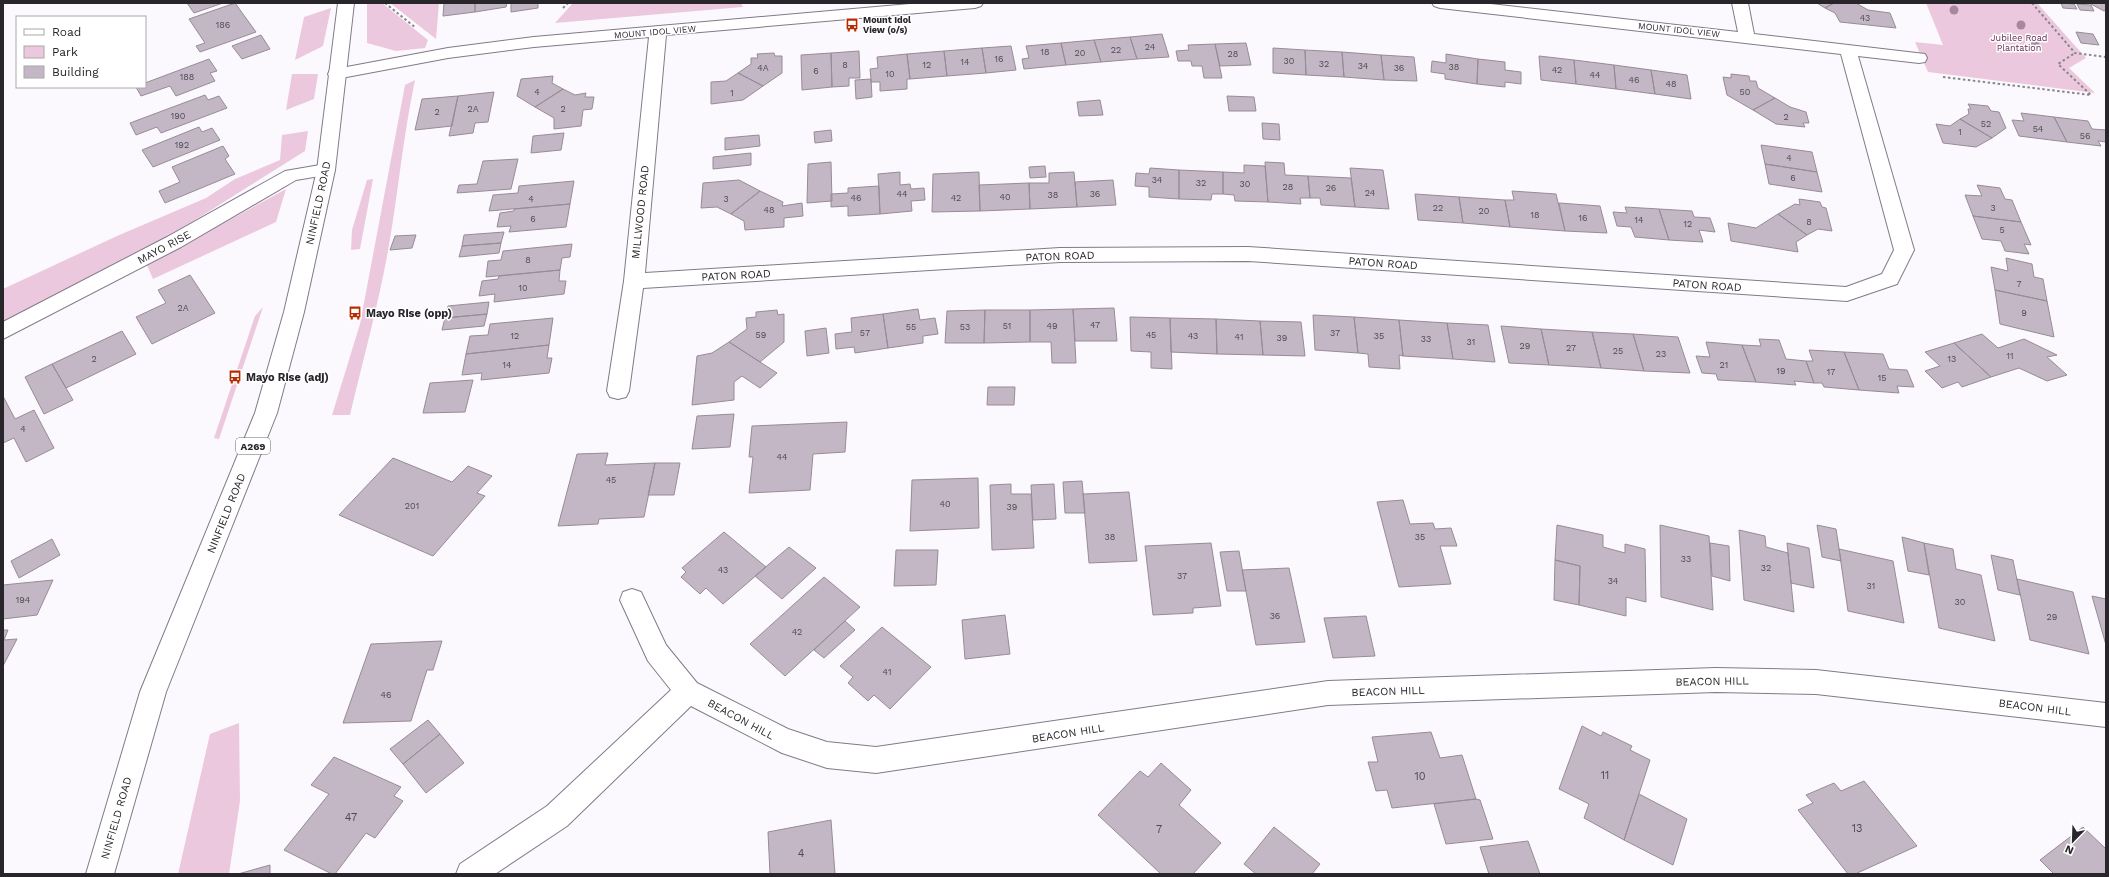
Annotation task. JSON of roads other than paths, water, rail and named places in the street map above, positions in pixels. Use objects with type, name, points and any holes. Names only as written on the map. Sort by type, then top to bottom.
[{"type":"street","name":"NINFIELD ROAD","points":[[100,874],[153,692],[266,413],[294,312],[326,170],[336,74],[346,3]]},
{"type":"street","name":"MOUNT IDOL VIEW","points":[[336,74],[464,51],[534,42],[658,32],[934,4],[975,3]]},
{"type":"street","name":"MOUNT IDOL VIEW","points":[[1440,3],[1919,58]]},
{"type":"street","points":[[1740,3],[1747,38]]},
{"type":"street","name":"MILLWOOD ROAD","points":[[618,391],[634,281],[658,32]]},
{"type":"street","name":"PATON ROAD","points":[[634,281],[1060,255],[1248,254],[1847,294],[1890,279],[1904,250],[1848,50]]},
{"type":"street","name":"MAYO RISE","points":[[3,331],[174,242],[291,175],[326,170]]},
{"type":"street","name":"BEACON HILL","points":[[632,600],[657,653],[688,691],[782,740],[827,755],[876,760],[1328,693],[1716,680],[1816,682],[2106,715]]},
{"type":"street","points":[[470,874],[557,816],[688,691]]},
{"type":"place","name":"Mount Idol View (o/s)","points":[[852,25]]},
{"type":"place","name":"Mayo Rise (opp)","points":[[355,313]]},
{"type":"place","name":"Mayo Rise (adj)","points":[[235,377]]},
{"type":"park label","name":"Jubilee Road Plantation","points":[[2019,44]]}]
